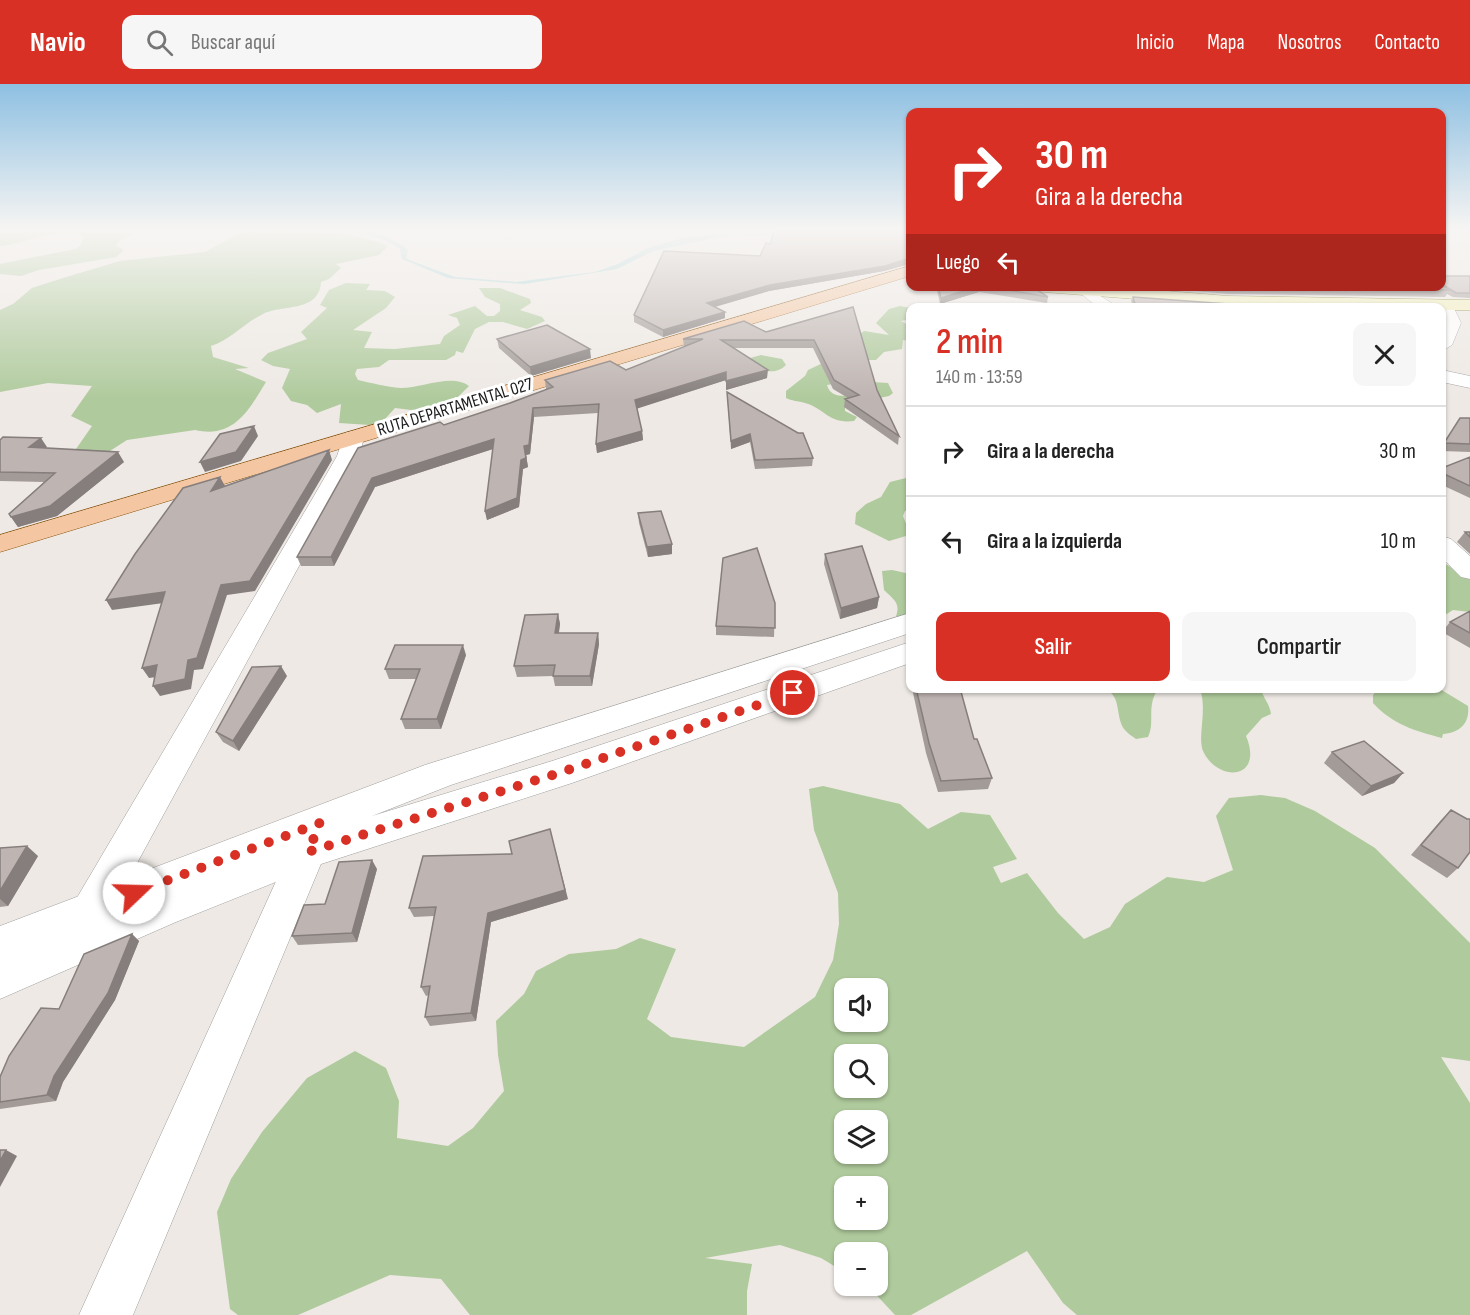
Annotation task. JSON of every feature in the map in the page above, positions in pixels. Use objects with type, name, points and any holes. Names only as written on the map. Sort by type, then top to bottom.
[{"type":"main road","name":"RUTA DEPARTAMENTAL 027","points":[[0,544],[867,285]]},
{"type":"main road","points":[[1072,291],[1228,302],[1305,303]]},
{"type":"street","points":[[1088,293],[1103,303]]},
{"type":"street","points":[[1446,336],[1458,305]]},
{"type":"street","points":[[1446,377],[1470,382]]},
{"type":"street","points":[[92,908],[326,496],[348,456],[353,438]]},
{"type":"street","points":[[1446,548],[1470,571]]},
{"type":"street","points":[[0,978],[161,909],[314,837],[438,775],[906,624]]},
{"type":"street","points":[[0,945],[92,908],[314,837],[559,773],[906,653]]},
{"type":"street","points":[[106,1315],[314,837]]},
{"type":"green space","points":[[40,285],[320,285],[314,299],[307,303],[263,314],[211,346],[213,357],[249,368],[235,369],[266,382],[239,420],[220,430],[209,432],[195,430],[127,440],[96,460],[84,460],[76,449],[92,426],[71,416],[92,386],[48,383],[0,392],[0,310],[13,304],[32,288]]},
{"type":"green space","points":[[340,285],[369,285],[366,290],[385,291],[395,297],[386,308],[353,330],[372,332],[364,348],[395,349],[440,344],[444,336],[460,325],[457,318],[448,315],[475,306],[487,316],[494,316],[500,311],[500,304],[485,297],[479,288],[500,288],[530,299],[531,303],[520,310],[542,317],[545,321],[527,329],[503,322],[489,322],[475,329],[463,353],[456,351],[455,355],[446,360],[389,360],[379,367],[357,369],[355,374],[358,380],[390,387],[401,388],[446,381],[462,382],[469,386],[451,404],[411,410],[395,408],[385,419],[370,425],[339,423],[341,404],[317,413],[307,405],[291,401],[282,388],[290,369],[273,366],[261,360],[268,353],[307,339],[301,332],[327,308],[320,305],[329,290]]},
{"type":"green space","points":[[906,307],[906,320],[901,321],[906,324],[906,340],[903,340],[902,349],[884,352],[876,360],[861,360],[874,377],[827,385],[832,393],[845,396],[860,395],[872,382],[888,383],[893,393],[889,396],[845,405],[845,411],[857,417],[854,421],[838,420],[805,403],[786,398],[786,391],[805,376],[808,370],[827,361],[864,331],[889,335],[876,323],[889,309]]},
{"type":"green space","points":[[761,355],[782,359],[786,365],[776,371],[770,371],[759,369],[743,360]]},
{"type":"green space","points":[[906,478],[906,511],[903,516],[906,524],[906,536],[889,541],[855,524],[856,513],[866,504],[881,497],[890,482]]},
{"type":"green space","points":[[1446,564],[1470,578],[1470,612],[1453,610],[1446,614]]},
{"type":"green space","points":[[892,570],[906,573],[906,621],[896,616],[897,604],[884,590],[882,571]]},
{"type":"green space","points":[[1111,693],[1156,693],[1148,737],[1136,739],[1125,730],[1121,724],[1114,696]]},
{"type":"green space","points":[[1201,693],[1262,693],[1268,704],[1271,714],[1262,718],[1246,736],[1250,750],[1249,761],[1245,768],[1238,772],[1220,769],[1211,763],[1204,753],[1201,740]]},
{"type":"green space","points":[[1375,693],[1446,693],[1468,706],[1467,718],[1462,726],[1454,732],[1443,734],[1442,738],[1404,726],[1373,703]]},
{"type":"green space","points":[[823,786],[900,804],[928,829],[961,812],[990,815],[1017,859],[993,867],[1001,883],[1027,873],[1058,913],[1084,939],[1110,927],[1125,904],[1167,877],[1204,882],[1233,870],[1216,816],[1229,798],[1261,795],[1285,798],[1315,811],[1375,848],[1470,943],[1470,1061],[1441,1057],[1470,1103],[1470,1315],[1077,1315],[1063,1303],[1027,1251],[911,1315],[895,1315],[877,1296],[888,1296],[888,1242],[834,1242],[834,1266],[821,1258],[780,1245],[705,1258],[752,1264],[747,1291],[747,1315],[470,1315],[441,1279],[390,1275],[298,1315],[238,1315],[230,1309],[217,1212],[231,1179],[262,1132],[307,1078],[355,1051],[386,1068],[399,1101],[397,1138],[448,1146],[473,1128],[504,1091],[498,1055],[496,1021],[524,994],[536,971],[569,954],[616,949],[640,938],[676,949],[647,1019],[671,1037],[744,1047],[815,997],[833,960],[839,924],[838,893],[814,830],[809,789]]},
{"type":"building","points":[[648,285],[768,285],[707,303],[725,312],[663,330],[634,315]]},
{"type":"building","points":[[1446,285],[1470,285],[1470,293],[1456,293]]},
{"type":"building","points":[[939,291],[963,291],[941,298]]},
{"type":"building","points":[[1013,291],[1039,291],[1048,297]]},
{"type":"building","points":[[1133,297],[1215,303],[1135,303]]},
{"type":"building","points":[[853,307],[877,390],[899,436],[845,399],[859,395],[834,380],[814,340],[721,340],[768,370],[726,381],[726,372],[635,400],[642,431],[596,444],[599,404],[533,408],[529,445],[524,446],[526,458],[521,460],[517,498],[485,511],[494,439],[372,478],[331,557],[297,557],[358,448],[440,422],[444,425],[510,403],[553,387],[545,380],[610,361],[626,370],[703,339],[683,339],[744,321],[766,332]]},
{"type":"building","points":[[547,325],[590,349],[530,367],[497,339]]},
{"type":"building","points":[[727,392],[798,433],[803,433],[813,458],[755,460],[750,434],[731,441]]},
{"type":"building","points":[[1460,418],[1470,418],[1470,444],[1446,443]]},
{"type":"building","points":[[254,426],[236,452],[200,462],[220,434]]},
{"type":"building","points":[[3,437],[41,438],[29,447],[118,452],[50,506],[11,517],[9,514],[55,473],[0,472],[0,440]]},
{"type":"building","points":[[329,450],[250,581],[221,585],[197,658],[188,660],[185,679],[153,686],[157,665],[142,668],[165,592],[106,600],[135,554],[183,488],[220,477],[211,491]]},
{"type":"building","points":[[1470,457],[1470,486],[1446,475],[1446,466]]},
{"type":"building","points":[[661,511],[672,544],[647,547],[638,513]]},
{"type":"building","points":[[862,546],[879,597],[841,608],[825,554]]},
{"type":"building","points":[[757,548],[775,603],[775,628],[716,626],[723,558]]},
{"type":"building","points":[[1470,611],[1470,633],[1450,622]]},
{"type":"building","points":[[558,614],[555,633],[598,633],[590,676],[553,676],[555,665],[514,666],[525,615]]},
{"type":"building","points":[[395,645],[463,645],[437,719],[401,719],[420,669],[385,669]]},
{"type":"building","points":[[281,666],[233,741],[216,732],[252,667]]},
{"type":"building","points":[[917,693],[961,693],[974,739],[977,739],[992,778],[941,781]]},
{"type":"building","points":[[1364,741],[1403,773],[1371,786],[1332,752]]},
{"type":"building","points":[[1451,810],[1470,819],[1470,852],[1458,868],[1421,845]]},
{"type":"building","points":[[550,829],[565,890],[488,913],[471,1013],[425,1017],[430,986],[421,987],[436,907],[409,908],[423,856],[512,854],[509,841]]},
{"type":"building","points":[[27,846],[0,891],[0,848]]},
{"type":"building","points":[[372,860],[352,933],[292,936],[304,905],[325,904],[339,862]]},
{"type":"building","points":[[132,934],[108,993],[54,1076],[47,1095],[0,1102],[0,1077],[9,1056],[41,1008],[59,1009],[84,954]]},
{"type":"building","points":[[0,1150],[6,1150],[0,1161]]},
{"type":"route","points":[[134,893],[320,823],[308,852],[559,773],[793,693]]}]
